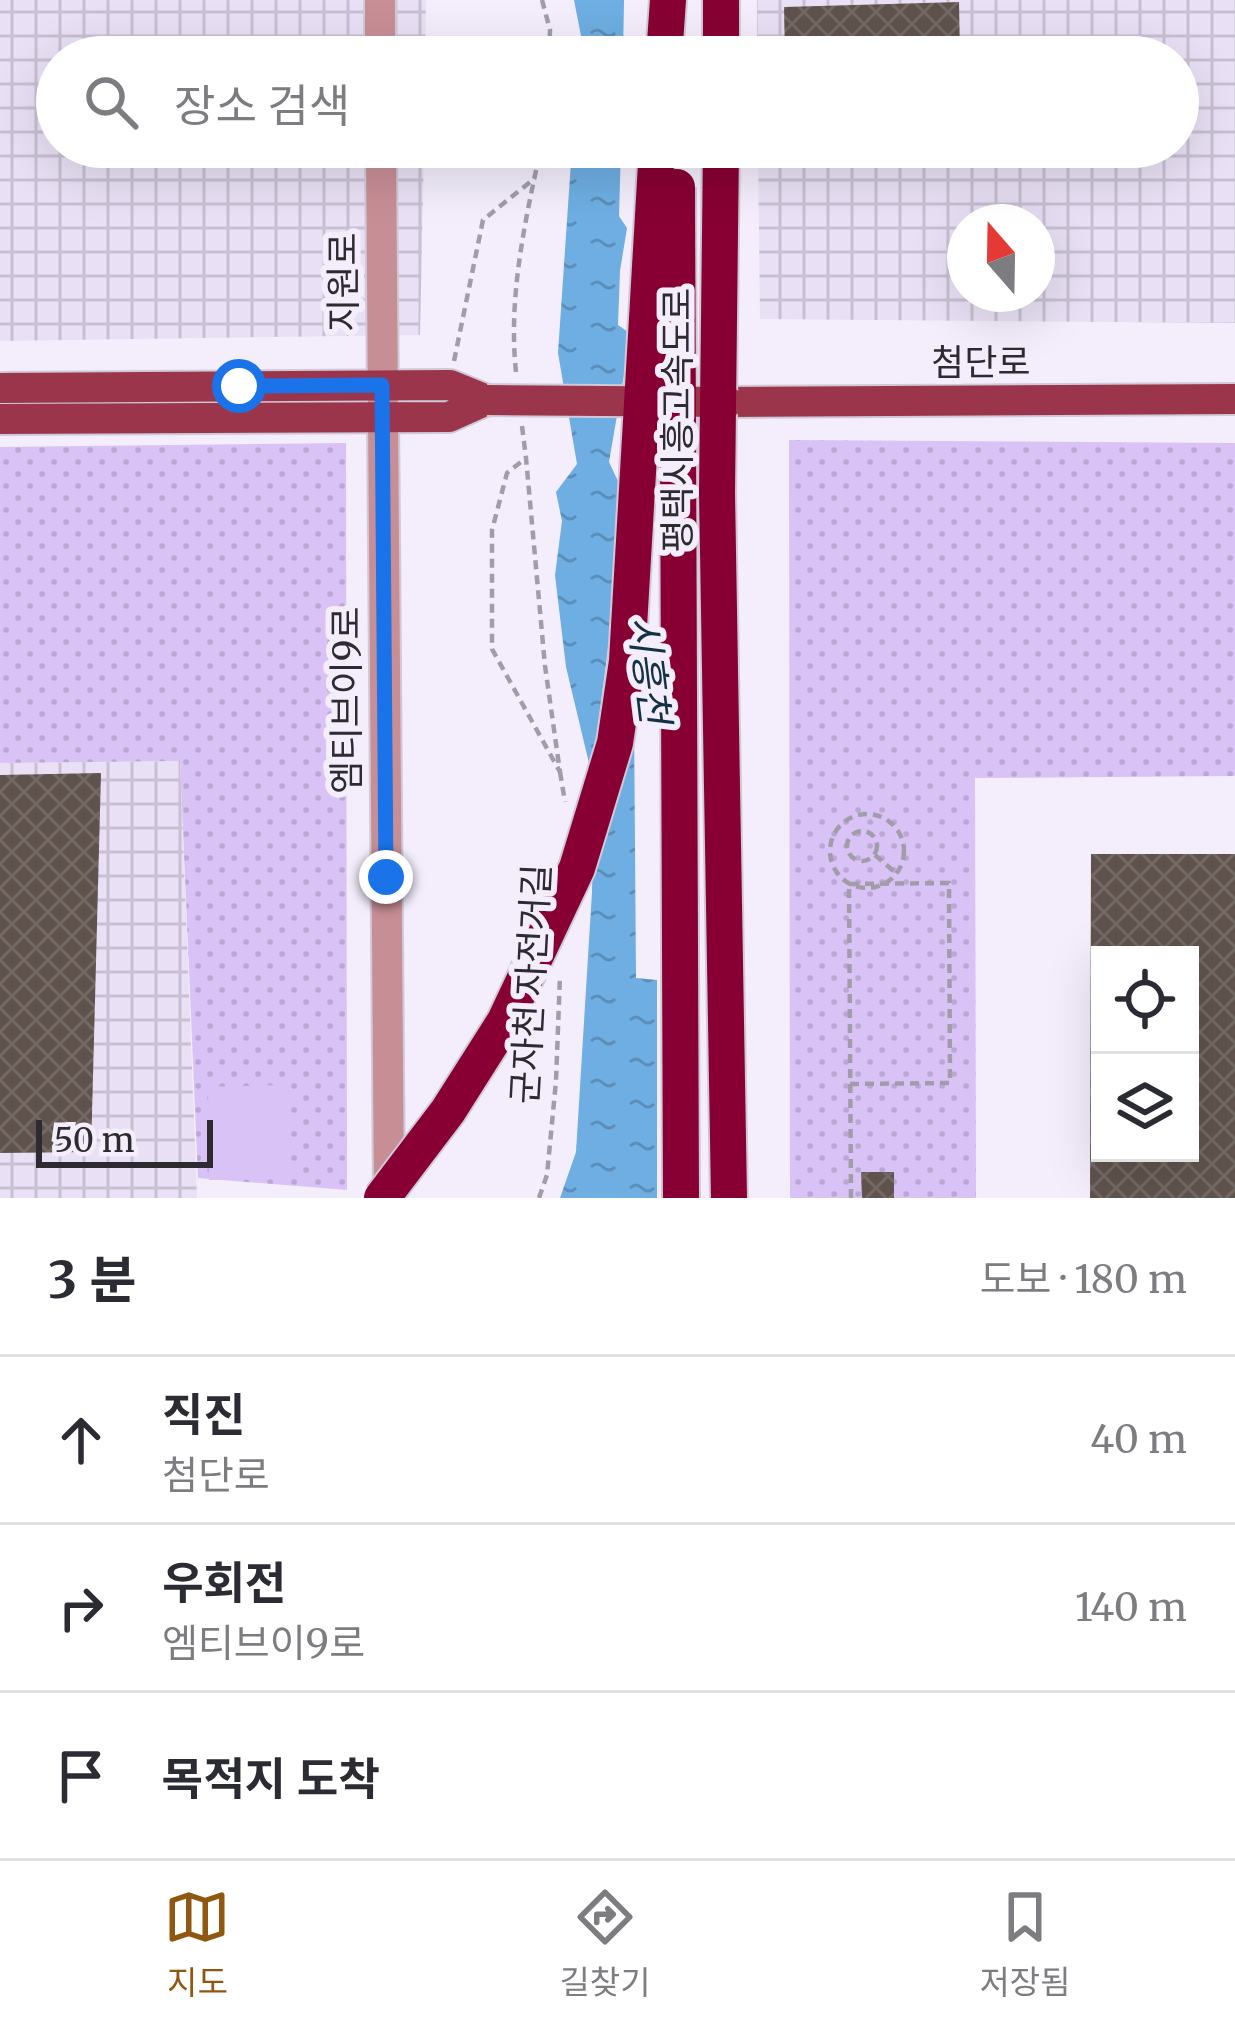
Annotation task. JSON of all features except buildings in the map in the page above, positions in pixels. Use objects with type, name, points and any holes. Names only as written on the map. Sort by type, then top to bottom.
[{"type":"highway","points":[[665,36],[668,0]]},
{"type":"highway","points":[[679,36],[680,0]]},
{"type":"highway","points":[[722,0],[722,36]]},
{"type":"highway","points":[[385,1198],[505,1022],[577,868],[615,742],[627,661],[656,168]]},
{"type":"highway","name":"평택시흥고속도로","points":[[677,168],[681,1198]]},
{"type":"highway","name":"평택시흥고속도로","points":[[723,168],[717,493],[729,1198]]},
{"type":"main road","points":[[0,388],[449,385],[487,400]]},
{"type":"main road","name":"첨단로","points":[[487,400],[1235,399]]},
{"type":"main road","points":[[0,419],[449,417],[487,400]]},
{"type":"street","points":[[380,0],[380,36]]},
{"type":"street","name":"지원로","points":[[381,168],[383,418]]},
{"type":"street","points":[[723,168],[728,402]]},
{"type":"street","name":"엠티브이9로","points":[[383,418],[385,1198]]},
{"type":"path","points":[[542,0],[550,36]]},
{"type":"path","points":[[518,388],[513,341],[515,278],[537,168]]},
{"type":"path","points":[[449,385],[483,220],[535,178]]},
{"type":"path","points":[[520,411],[545,667],[566,809]]},
{"type":"path","points":[[526,458],[507,473],[492,530],[492,649],[560,772]]},
{"type":"path","points":[[867,814],[898,829],[905,852],[897,874],[885,883],[876,888],[849,884],[833,867],[830,843],[844,821],[867,814]]},
{"type":"path","points":[[864,831],[873,836],[875,855],[867,861],[852,858],[846,845],[850,837],[864,831]]},
{"type":"path","points":[[875,855],[897,874]]},
{"type":"path","points":[[850,1084],[950,1083],[949,883],[885,883]]},
{"type":"path","points":[[849,884],[851,1198]]},
{"type":"path","name":"군자천 자전거길","points":[[538,1198],[547,1175],[554,1105],[560,968]]},
{"type":"shaded area","points":[[0,0],[426,0],[425,36],[36,36],[36,168],[424,168],[420,335],[0,341]]},
{"type":"shaded area","points":[[757,0],[1235,0],[1235,323],[760,319],[758,168],[1199,168],[1199,36],[757,36]]},
{"type":"shaded area","points":[[789,440],[1235,443],[1235,776],[975,778],[976,1198],[790,1198]]},
{"type":"shaded area","points":[[346,443],[347,1190],[198,1178],[180,761],[0,763],[0,447]]},
{"type":"shaded area","points":[[180,761],[197,1198],[0,1198],[0,763]]},
{"type":"shaded area","points":[[288,1085],[289,1179],[209,1180],[208,1087]]},
{"type":"water","points":[[574,0],[624,0],[623,36],[581,36]]},
{"type":"water","name":"시흥천","points":[[571,168],[620,168],[619,216],[627,228],[618,325],[631,334],[609,462],[632,511],[626,576],[676,741],[661,1198],[560,1198],[576,1152],[594,784],[566,667],[555,575],[562,521],[556,492],[577,464],[558,353]]},
{"type":"pier","points":[[618,569],[632,575],[682,741],[668,1198],[657,1198],[657,980],[636,978],[634,716],[600,711]]},
{"type":"route","points":[[239,386],[382,385],[386,877]]}]
